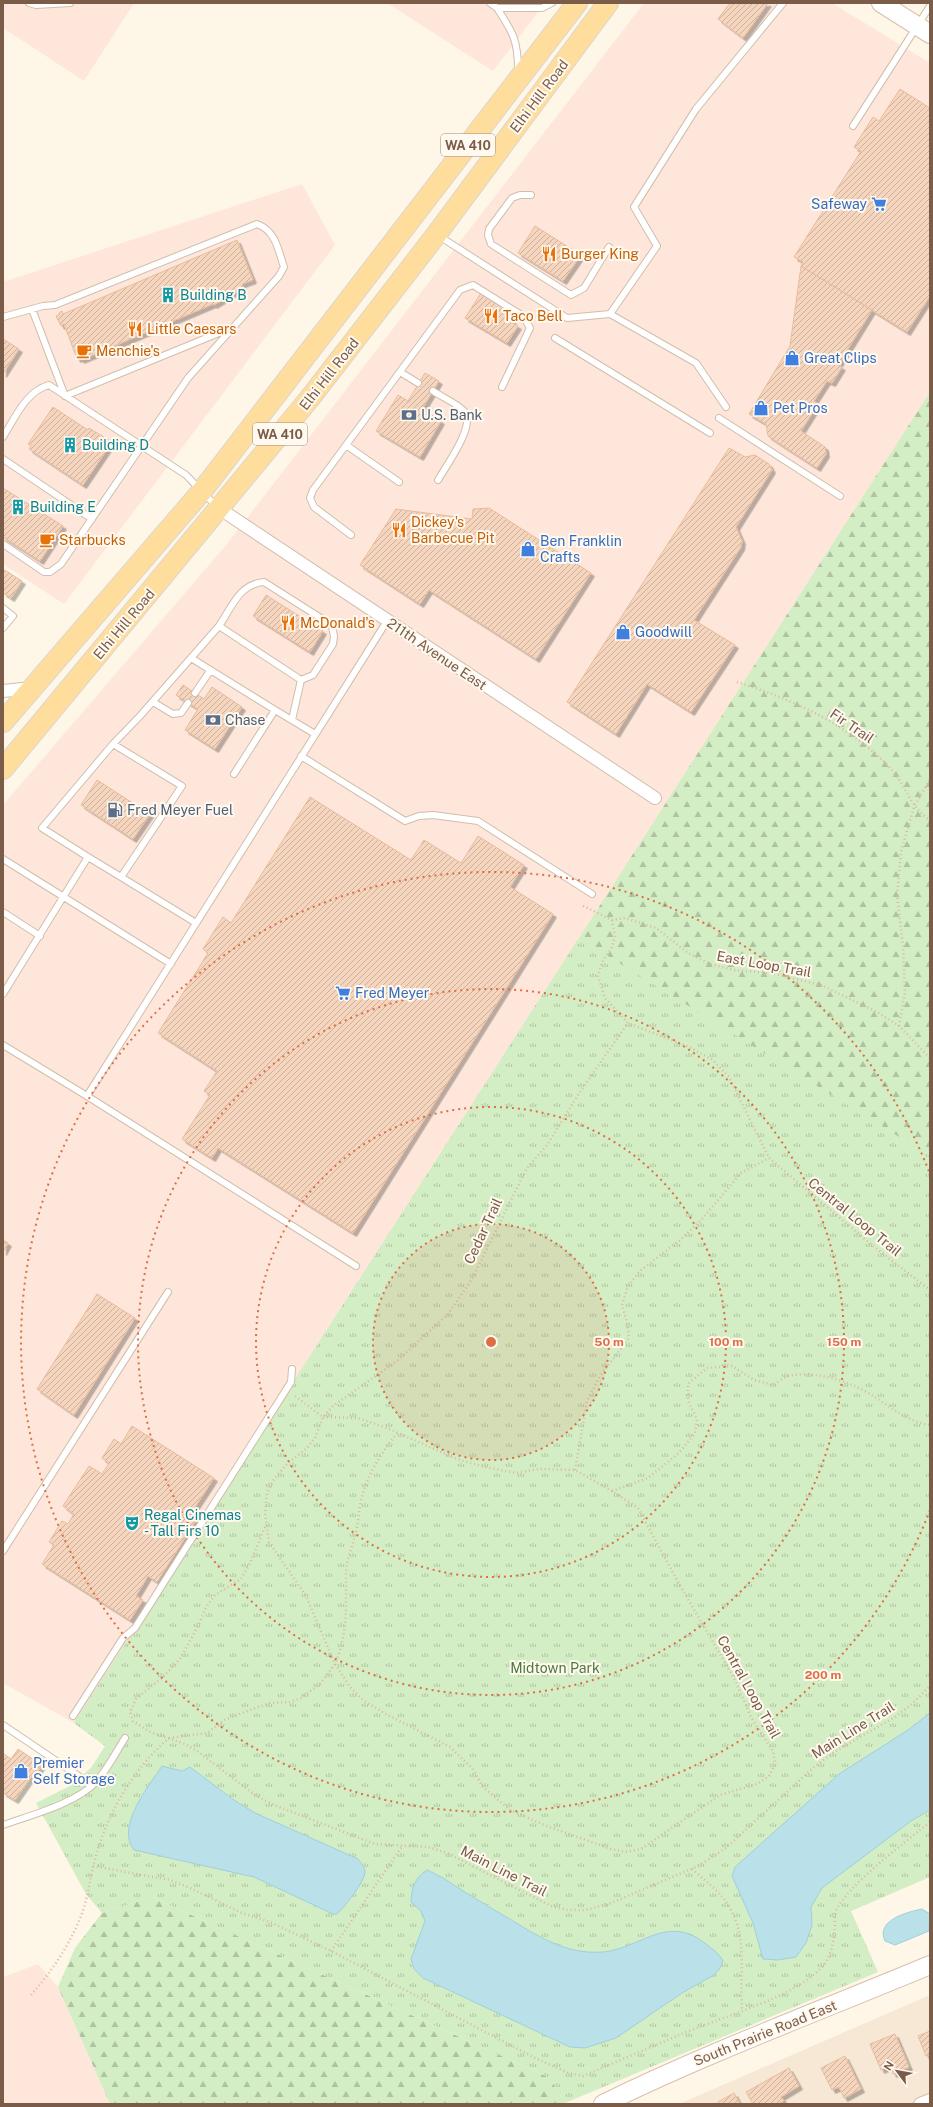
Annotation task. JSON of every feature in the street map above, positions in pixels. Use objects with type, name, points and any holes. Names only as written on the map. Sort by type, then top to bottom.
[{"type":"main road","name":"Elhi Hill Road","points":[[3,722],[202,491],[577,3]]},
{"type":"main road","name":"Elhi Hill Road","points":[[3,769],[220,509],[310,398],[436,234],[608,3]]},
{"type":"main road","points":[[881,3],[924,30]]},
{"type":"main road","name":"South Prairie Road East","points":[[603,2104],[663,2074],[737,2042],[817,2012],[930,1966]]},
{"type":"street","name":"211th Avenue East","points":[[220,509],[655,798]]},
{"type":"street","points":[[3,691],[32,688]]},
{"type":"street","points":[[920,2104],[930,2100]]},
{"type":"lane","points":[[29,3],[36,5],[70,3]]},
{"type":"lane","points":[[490,3],[497,8],[512,30],[518,46],[518,80]]},
{"type":"lane","points":[[497,8],[542,8],[552,3]]},
{"type":"lane","points":[[610,314],[657,246],[634,207],[696,109],[783,3]]},
{"type":"lane","points":[[853,126],[924,30],[930,6]]},
{"type":"lane","points":[[531,195],[512,198],[489,229],[488,235],[491,244],[571,295],[584,288],[609,246]]},
{"type":"lane","points":[[3,317],[32,309],[55,305],[257,224],[266,227],[271,233],[284,268],[188,378],[143,446],[60,564],[50,572],[44,572],[3,544]]},
{"type":"lane","points":[[436,234],[567,318],[610,314],[696,363],[726,407]]},
{"type":"lane","points":[[351,534],[314,507],[310,498],[313,490],[460,290],[472,285],[523,316],[530,328],[502,387]]},
{"type":"lane","points":[[32,309],[65,396]]},
{"type":"lane","points":[[65,396],[233,328]]},
{"type":"lane","points":[[554,338],[710,433]]},
{"type":"lane","points":[[400,372],[418,383]]},
{"type":"lane","points":[[3,436],[29,397],[39,388],[49,385],[186,475],[220,509]]},
{"type":"lane","points":[[432,391],[465,412],[468,419],[465,432],[438,480]]},
{"type":"lane","points":[[719,418],[840,496]]},
{"type":"lane","points":[[346,445],[399,482]]},
{"type":"lane","points":[[4,462],[92,519]]},
{"type":"lane","points":[[196,923],[42,828],[113,744],[219,626],[244,588],[256,583],[264,582],[327,622],[332,627],[334,636],[333,644],[313,675],[301,680]]},
{"type":"lane","points":[[3,608],[13,616],[3,628]]},
{"type":"lane","points":[[87,1096],[387,621]]},
{"type":"lane","points":[[219,626],[301,680]]},
{"type":"lane","points":[[191,658],[315,734]]},
{"type":"lane","points":[[195,693],[210,671]]},
{"type":"lane","points":[[292,720],[301,680]]},
{"type":"lane","points":[[152,702],[173,714],[181,713],[188,703]]},
{"type":"lane","points":[[234,774],[275,710]]},
{"type":"lane","points":[[113,744],[182,786],[121,877]]},
{"type":"lane","points":[[302,756],[405,821],[420,816],[433,815],[478,821],[592,894]]},
{"type":"lane","points":[[3,994],[64,898],[88,857]]},
{"type":"lane","points":[[3,858],[170,964]]},
{"type":"lane","points":[[3,912],[40,936]]},
{"type":"lane","points":[[3,1045],[87,1096],[356,1266]]},
{"type":"lane","points":[[3,1552],[168,1292]]},
{"type":"lane","points":[[73,1716],[123,1638],[135,1628],[286,1390],[291,1382],[292,1369]]},
{"type":"lane","points":[[3,1725],[92,1785]]},
{"type":"lane","points":[[3,1825],[64,1802],[84,1792],[92,1785],[125,1738]]},
{"type":"path","name":"Fir Trail","points":[[737,682],[794,703],[832,723],[861,742],[892,770],[906,790],[914,807],[930,820]]},
{"type":"path","points":[[899,1026],[904,992],[903,946],[897,895],[902,852],[914,807],[930,779]]},
{"type":"path","name":"East Loop Trail","points":[[583,906],[612,920],[625,918],[656,928],[688,953],[710,964],[734,970],[771,974],[821,985],[877,1012],[899,1026],[930,1058]]},
{"type":"path","name":"Central Loop Trail","points":[[612,920],[615,936],[612,947],[602,962],[598,976],[605,998],[628,1023],[689,1047],[713,1060],[729,1077],[769,1158],[873,1246],[930,1290]]},
{"type":"path","name":"Cedar Trail","points":[[323,1417],[333,1406],[397,1361],[448,1314],[472,1279],[526,1168],[547,1145],[578,1096],[628,1023]]},
{"type":"path","points":[[575,1470],[587,1401],[600,1376],[629,1338],[627,1322],[622,1305],[628,1286],[640,1272],[680,1240],[702,1219],[741,1173],[769,1158]]},
{"type":"path","points":[[612,1491],[648,1478],[679,1453],[691,1438],[694,1433],[697,1419],[688,1401],[688,1384],[707,1368],[732,1366],[754,1380],[773,1385],[789,1376],[824,1375],[862,1390],[898,1413],[917,1423],[930,1425]]},
{"type":"path","points":[[266,1527],[267,1493],[274,1479],[288,1463],[306,1449],[315,1438],[323,1417],[286,1390]]},
{"type":"path","name":"Central Loop Trail","points":[[266,1527],[269,1542],[275,1553],[306,1596],[335,1664],[350,1687],[363,1700],[384,1713],[450,1747],[472,1768],[483,1787],[510,1810],[544,1825],[611,1850],[625,1852],[641,1849],[720,1795],[758,1784],[769,1776],[775,1765],[773,1751],[752,1719],[735,1680],[678,1582],[638,1508],[575,1470],[539,1468],[516,1473],[485,1467],[457,1458],[398,1432],[358,1418],[323,1417]]},
{"type":"path","points":[[31,1995],[55,1966],[70,1938],[85,1904],[93,1866],[107,1822],[154,1751],[169,1738],[207,1733],[224,1720],[237,1714],[269,1704],[290,1702],[300,1698],[321,1683],[335,1664],[342,1648],[346,1628],[346,1572],[356,1531],[362,1494],[368,1476],[382,1453],[398,1432]]},
{"type":"path","name":"Main Line Trail","points":[[266,1527],[251,1561],[241,1579],[215,1595],[206,1607],[198,1626],[180,1659],[164,1676],[136,1699],[130,1712],[133,1721],[138,1726],[197,1751],[255,1795],[274,1805],[375,1844],[428,1847],[447,1853],[535,1900],[551,1906],[568,1910],[586,1910],[611,1903],[692,1869],[726,1848],[814,1767],[843,1746],[895,1717],[913,1703],[930,1686]]},
{"type":"path","points":[[93,1866],[170,1880],[242,1913],[270,1922],[331,1951],[533,2057],[568,2073],[583,2076],[677,2036],[762,2003],[810,1979],[822,1967],[830,1955],[836,1912],[841,1901],[866,1876],[930,1822]]},
{"type":"path","points":[[331,1951],[403,1845]]},
{"type":"path","points":[[692,1869],[716,1890],[727,1904],[736,1922],[743,1954],[741,1987],[742,2010]]},
{"type":"shaded area","points":[[3,3],[134,3],[84,81],[3,28]]},
{"type":"shaded area","points":[[387,3],[545,3],[493,71]]},
{"type":"shaded area","points":[[644,3],[832,3],[930,63],[930,392],[74,1723],[3,1683],[3,805],[227,544]]},
{"type":"shaded area","points":[[302,184],[335,245],[64,604],[3,564],[3,282]]},
{"type":"shaded area","points":[[38,1964],[58,1987],[110,2104],[3,2104],[3,1977]]},
{"type":"shaded area","points":[[930,1995],[930,2104],[679,2104]]},
{"type":"green space","name":"Midtown Park","points":[[930,392],[930,1638],[96,1739],[74,1723]]},
{"type":"green space","name":"Midtown Park","points":[[579,938],[930,1156],[930,1877],[851,1911],[878,1972],[565,2103],[550,2078],[152,1897],[102,1913],[86,1894],[36,1803],[68,1787],[91,1768],[105,1746],[74,1723]]},
{"type":"green space","points":[[152,1897],[550,2078],[565,2103],[110,2104],[58,1987],[75,1948],[102,1913]]},
{"type":"water","points":[[930,1713],[930,1810],[911,1821],[822,1888],[811,1907],[812,1925],[806,1943],[796,1957],[778,1960],[763,1959],[753,1923],[732,1876],[735,1867],[839,1774],[908,1730]]},
{"type":"water","points":[[162,1766],[182,1771],[190,1767],[234,1800],[255,1813],[358,1859],[365,1870],[362,1882],[340,1911],[337,1914],[333,1914],[254,1877],[134,1850],[129,1841],[131,1819],[142,1795]]},
{"type":"water","points":[[427,1870],[443,1878],[530,1931],[553,1943],[565,1947],[590,1952],[603,1952],[630,1945],[654,1935],[667,1932],[679,1932],[692,1935],[706,1944],[717,1953],[723,1961],[720,1968],[714,1975],[682,1993],[616,2038],[585,2048],[570,2047],[423,1978],[414,1969],[411,1959],[425,1921],[421,1911],[411,1902],[411,1897],[416,1880]]},
{"type":"water","points":[[922,1909],[930,1914],[929,1931],[895,1945],[885,1941],[883,1934],[889,1922],[894,1918],[909,1912]]},
{"type":"building","points":[[730,3],[768,3],[743,38],[718,19]]},
{"type":"building","name":"Safeway","points":[[900,89],[930,108],[930,296],[907,332],[801,266],[803,262],[794,257],[861,151],[854,147],[873,117],[879,121]]},
{"type":"building","name":"Burger King","points":[[535,226],[581,255],[563,281],[518,253]]},
{"type":"building","name":"Building B","points":[[237,240],[253,280],[242,284],[243,287],[214,305],[213,304],[81,360],[80,358],[77,359],[64,324],[61,326],[56,316],[60,314],[59,313],[62,311],[63,314]]},
{"type":"building","points":[[801,266],[872,310],[838,365],[842,367],[832,383],[827,381],[814,401],[818,404],[801,431],[825,447],[826,454],[817,468],[768,436],[766,424],[749,414],[790,346]]},
{"type":"building","name":"Taco Bell","points":[[481,293],[516,315],[511,322],[518,326],[507,343],[465,318]]},
{"type":"building","points":[[3,339],[19,349],[3,374]]},
{"type":"building","name":"U.S. Bank","points":[[425,373],[439,381],[422,409],[441,421],[420,457],[376,431],[398,395],[408,401]]},
{"type":"building","name":"Building D","points":[[53,407],[88,430],[89,428],[112,442],[83,485],[29,449],[31,446],[28,444]]},
{"type":"building","points":[[729,448],[745,457],[755,455],[769,464],[772,470],[736,527],[742,541],[741,547],[694,620],[735,645],[691,712],[647,684],[616,734],[567,702]]},
{"type":"building","name":"Building E","points":[[3,488],[63,526],[40,561],[3,537]]},
{"type":"building","points":[[489,508],[591,573],[536,659],[429,590],[420,604],[360,565],[396,509],[472,519],[473,509]]},
{"type":"building","points":[[3,569],[22,581],[11,598],[3,593]]},
{"type":"building","name":"McDonald's","points":[[266,595],[323,631],[310,652],[253,616]]},
{"type":"building","name":"Chase","points":[[183,685],[204,699],[212,687],[242,707],[215,749],[185,730],[198,709],[176,695]]},
{"type":"building","name":"Fred Meyer Fuel","points":[[97,780],[150,814],[133,839],[81,805]]},
{"type":"building","name":"Fred Meyer","points":[[310,797],[411,860],[424,840],[461,863],[478,836],[524,865],[510,887],[553,914],[353,1233],[218,1148],[212,1158],[182,1139],[210,1095],[204,1091],[217,1071],[158,1033],[208,953],[203,949],[223,917],[231,923]]},
{"type":"building","points":[[3,1240],[8,1243],[3,1252]]},
{"type":"building","points":[[97,1294],[135,1318],[74,1415],[37,1389]]},
{"type":"building","name":"Regal Cinemas - Tall Firs 10","points":[[132,1426],[214,1478],[190,1515],[197,1519],[157,1582],[148,1576],[136,1596],[143,1600],[130,1620],[42,1564],[54,1545],[49,1542],[62,1521],[68,1524],[74,1514],[63,1506],[89,1466],[102,1474],[109,1463],[102,1458],[114,1439],[121,1444]]},
{"type":"building","name":"Premier Self Storage","points":[[18,1749],[42,1765],[33,1778],[31,1777],[15,1800],[3,1793],[3,1753],[11,1759]]},
{"type":"building","points":[[930,2031],[930,2054],[926,2056],[918,2036]]},
{"type":"building","points":[[895,2034],[909,2067],[893,2074],[890,2066],[881,2070],[870,2044]]},
{"type":"building","points":[[845,2056],[861,2089],[844,2098],[839,2087],[832,2090],[821,2068]]},
{"type":"building","points":[[789,2068],[799,2086],[781,2097],[784,2101],[778,2104],[753,2104],[746,2092]]},
{"type":"building","points":[[734,2093],[740,2104],[719,2104],[718,2102]]},
{"type":"place","name":"Safeway","points":[[879,204]]},
{"type":"place","name":"Burger King","points":[[549,254]]},
{"type":"place","name":"Building B","points":[[168,295]]},
{"type":"place","name":"Taco Bell","points":[[491,316]]},
{"type":"place","name":"Little Caesars","points":[[135,329]]},
{"type":"place","name":"Menchie's","points":[[84,351]]},
{"type":"place","name":"Great Clips","points":[[792,358]]},
{"type":"place","name":"Pet Pros","points":[[761,408]]},
{"type":"place","name":"U.S. Bank","points":[[409,415]]},
{"type":"place","name":"Building D","points":[[70,445]]},
{"type":"place","name":"Building E","points":[[18,507]]},
{"type":"place","name":"Dickey's Barbecue Pit","points":[[399,530]]},
{"type":"place","name":"Starbucks","points":[[47,540]]},
{"type":"place","name":"Ben Franklin Crafts","points":[[528,549]]},
{"type":"place","name":"McDonald's","points":[[288,623]]},
{"type":"place","name":"Goodwill","points":[[623,632]]},
{"type":"place","name":"Chase","points":[[213,720]]},
{"type":"place","name":"Fred Meyer Fuel","points":[[115,810]]},
{"type":"place","name":"Fred Meyer","points":[[343,993]]},
{"type":"place","name":"Regal Cinemas - Tall Firs 10","points":[[132,1523]]},
{"type":"place","name":"Premier Self Storage","points":[[21,1771]]}]
